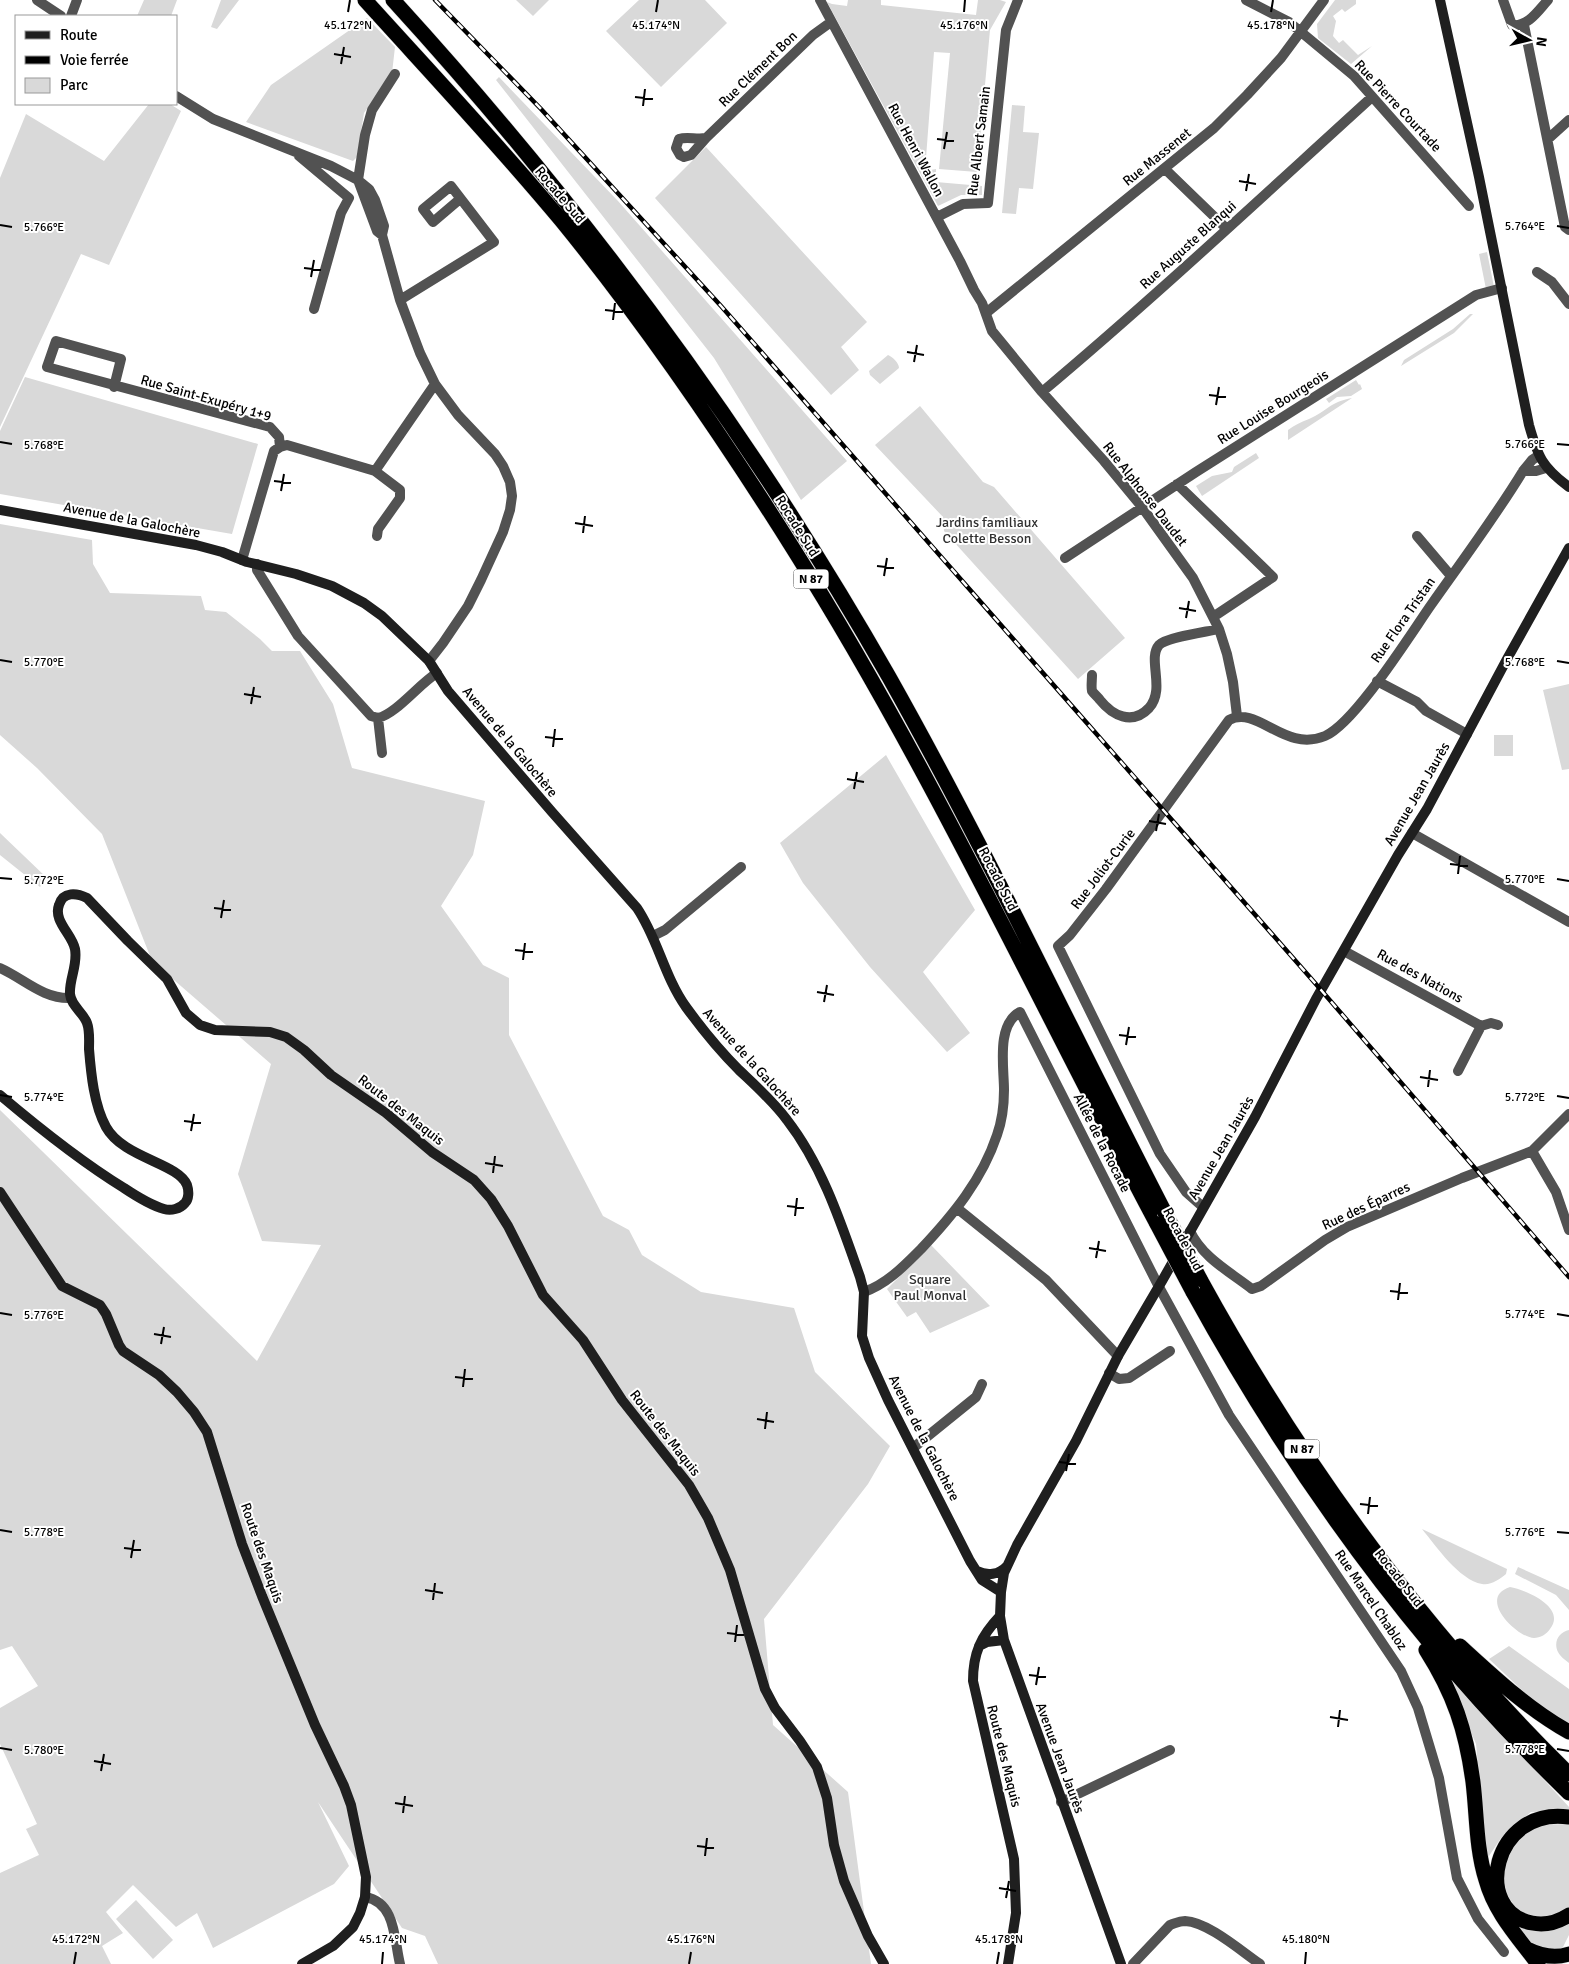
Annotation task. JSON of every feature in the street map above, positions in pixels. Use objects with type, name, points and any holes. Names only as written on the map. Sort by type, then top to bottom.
[{"type":"highway","name":"Rocade Sud","points":[[365,0],[563,222],[649,336],[748,478],[841,627],[919,765],[1197,1286],[1235,1366],[1306,1480],[1395,1600],[1439,1654],[1493,1715],[1569,1793]]},
{"type":"highway","name":"Rocade Sud","points":[[393,0],[485,103],[599,243],[705,387],[804,537],[875,653],[936,764],[1160,1218]]},
{"type":"highway","name":"Rocade Sud","points":[[1197,1286],[1284,1421],[1351,1520],[1418,1608],[1503,1706],[1569,1774]]},
{"type":"highway","points":[[1395,1600],[1434,1663],[1456,1708],[1468,1752],[1481,1859],[1486,1881],[1502,1917],[1538,1964]]},
{"type":"highway","points":[[1418,1608],[1516,1697],[1569,1732]]},
{"type":"highway","points":[[1569,1817],[1555,1816],[1542,1818],[1522,1827],[1503,1848],[1498,1861],[1497,1875],[1499,1890],[1504,1904],[1519,1918],[1531,1923],[1544,1924],[1558,1922],[1569,1915]]},
{"type":"highway","points":[[1526,1948],[1544,1956],[1567,1956]]},
{"type":"main road","points":[[1440,0],[1480,177],[1529,425],[1538,456],[1546,468],[1569,487]]},
{"type":"main road","name":"Avenue de la Galochère","points":[[0,510],[196,545],[242,560],[310,578],[347,593],[382,616],[429,661],[448,690],[637,908],[646,921],[669,977],[685,1006],[720,1050],[781,1113],[806,1147],[827,1190],[856,1267],[864,1292],[861,1328],[864,1345],[888,1400],[976,1571],[982,1580],[1001,1592]]},
{"type":"main road","name":"Avenue Jean Jaurès","points":[[1122,1964],[1061,1802],[1004,1640],[1000,1616],[1001,1592],[1007,1566],[1024,1531],[1076,1441],[1108,1374],[1274,1084],[1316,1000],[1427,809],[1568,551]]},
{"type":"main road","name":"Route des Maquis","points":[[70,998],[69,988],[76,958],[75,950],[69,934],[58,916],[58,906],[63,897],[78,894],[87,898],[168,979],[179,1002],[193,1020],[208,1029],[270,1032],[286,1037],[304,1050],[331,1075],[381,1108],[432,1152],[474,1180],[487,1194],[508,1226],[543,1295],[583,1340],[622,1400],[680,1473],[708,1518],[730,1570],[765,1689],[775,1708],[809,1754],[822,1779],[827,1798],[837,1862],[874,1948],[884,1964]]},
{"type":"main road","points":[[0,1095],[80,1158],[131,1193],[167,1209],[174,1210],[186,1203],[188,1189],[182,1178],[123,1146],[112,1136],[105,1125],[97,1100],[91,1066],[87,1024],[70,998]]},
{"type":"main road","name":"Route des Maquis","points":[[0,1192],[62,1286],[100,1306],[106,1314],[123,1351],[159,1375],[177,1392],[194,1412],[206,1432],[242,1544],[262,1596],[315,1725],[351,1805],[366,1877],[365,1897],[353,1928],[333,1946],[302,1964]]},
{"type":"main road","points":[[976,1571],[991,1574],[1005,1569],[1007,1566]]},
{"type":"main road","name":"Route des Maquis","points":[[1000,1616],[986,1632],[974,1656],[973,1668],[974,1690],[1016,1872],[1016,1913],[1008,1964]]},
{"type":"main road","points":[[979,1646],[987,1642],[1004,1640]]},
{"type":"street","points":[[38,0],[60,15]]},
{"type":"street","points":[[71,15],[77,0]]},
{"type":"street","name":"Rue Henri Wallon","points":[[820,0],[986,313]]},
{"type":"street","name":"Rue Albert Samain","points":[[936,217],[963,204],[988,203],[1006,30],[1018,0]]},
{"type":"street","name":"Rue Pierre Courtade","points":[[1246,0],[1278,16],[1354,76],[1469,206]]},
{"type":"street","name":"Rue Massenet","points":[[986,313],[1214,128],[1248,95],[1281,58],[1324,0]]},
{"type":"street","points":[[1503,0],[1512,25],[1524,25],[1548,0]]},
{"type":"street","name":"Rue Clément Bon","points":[[706,138],[813,35],[832,22]]},
{"type":"street","points":[[1524,25],[1565,227],[1569,230]]},
{"type":"street","points":[[358,180],[372,110],[395,74]]},
{"type":"street","points":[[178,97],[214,119],[344,172],[369,189],[384,226],[382,235],[400,300],[420,353],[435,384],[458,415],[499,460],[510,482],[512,496],[503,532],[468,606],[429,661]]},
{"type":"street","name":"Rue Auguste Blanqui","points":[[1042,392],[1104,340],[1372,97]]},
{"type":"street","points":[[1548,138],[1569,120]]},
{"type":"street","points":[[293,150],[349,198],[341,214],[314,309]]},
{"type":"street","points":[[1165,169],[1227,229]]},
{"type":"street","points":[[400,300],[494,242],[460,199]]},
{"type":"street","points":[[1537,272],[1552,282],[1569,304]]},
{"type":"street","name":"Rue Louise Bourgeois","points":[[1064,558],[1476,295],[1502,288]]},
{"type":"street","name":"Rue Alphonse Daudet","points":[[986,313],[992,331],[1042,392],[1104,461],[1142,508],[1193,578],[1219,629],[1231,668],[1237,716]]},
{"type":"street","name":"Rue Saint-Exupéry 1+9","points":[[114,387],[121,359],[56,341],[47,367],[114,387],[270,427],[279,437],[280,446]]},
{"type":"street","points":[[375,471],[435,384]]},
{"type":"street","points":[[242,560],[274,451],[280,446],[294,446],[375,471],[400,490],[400,498],[378,529],[377,536]]},
{"type":"street","name":"Rue Flora Tristan","points":[[1377,681],[1523,471],[1538,456]]},
{"type":"street","points":[[1523,471],[1536,471],[1546,468]]},
{"type":"street","points":[[1178,484],[1272,576],[1213,617]]},
{"type":"street","name":"Rue Flora Tristan","points":[[1417,536],[1451,576]]},
{"type":"street","points":[[257,564],[257,570],[298,636],[371,716],[378,718],[389,713],[437,673]]},
{"type":"street","points":[[1092,675],[1092,690],[1108,710],[1114,714],[1134,717],[1150,707],[1155,698],[1157,690],[1156,656],[1160,644],[1169,640],[1219,629]]},
{"type":"street","points":[[1237,716],[1246,716],[1288,737],[1305,740],[1317,739],[1326,736],[1340,726],[1377,681],[1417,702],[1426,712],[1467,734]]},
{"type":"street","name":"Rue Joliot-Curie","points":[[1203,1208],[1186,1192],[1160,1154],[1058,946],[1070,935],[1106,889],[1221,729],[1229,720],[1237,716]]},
{"type":"street","points":[[378,718],[382,753]]},
{"type":"street","points":[[1412,832],[1569,922]]},
{"type":"street","points":[[653,936],[665,930],[741,867]]},
{"type":"street","name":"Rue des Nations","points":[[1344,951],[1481,1026],[1491,1023],[1498,1026]]},
{"type":"street","points":[[0,968],[32,986],[59,998],[70,998]]},
{"type":"street","name":"Allée de la Rocade","points":[[958,1209],[978,1177],[998,1135],[1004,1108],[1003,1046],[1010,1021],[1020,1012],[1159,1287]]},
{"type":"street","points":[[1458,1071],[1481,1026]]},
{"type":"street","name":"Rue des Éparres","points":[[1190,1231],[1196,1244],[1212,1259],[1252,1289],[1261,1286],[1325,1240],[1347,1227],[1462,1178],[1532,1151],[1569,1114]]},
{"type":"street","points":[[1532,1151],[1556,1192],[1569,1230]]},
{"type":"street","points":[[864,1292],[900,1270],[958,1209],[1046,1280],[1118,1356]]},
{"type":"street","name":"Rue Marcel Chabloz","points":[[1159,1287],[1229,1414],[1401,1671],[1424,1724],[1439,1778],[1457,1878],[1478,1919],[1504,1952]]},
{"type":"street","points":[[1108,1374],[1119,1379],[1129,1378],[1170,1351]]},
{"type":"street","points":[[913,1448],[976,1397],[982,1384]]},
{"type":"street","points":[[1061,1802],[1170,1750]]},
{"type":"street","points":[[365,1897],[373,1898],[392,1919],[400,1964]]},
{"type":"street","points":[[1133,1964],[1170,1926],[1178,1921],[1199,1924],[1260,1964]]},
{"type":"green space","points":[[144,0],[177,0],[171,15],[137,15]]},
{"type":"green space","points":[[221,0],[239,0],[217,29],[211,27]]},
{"type":"green space","points":[[516,0],[549,0],[533,16]]},
{"type":"green space","points":[[639,0],[705,0],[727,23],[661,87],[606,31]]},
{"type":"green space","points":[[848,0],[881,0],[881,5],[976,15],[978,0],[1000,0],[1006,2],[990,30],[977,172],[939,169],[950,53],[934,52],[925,171],[936,169],[936,182],[982,186],[982,195],[961,195],[938,206],[827,2],[847,6]]},
{"type":"green space","points":[[1335,0],[1356,0],[1356,4],[1345,12],[1342,9],[1333,16],[1336,21],[1333,36],[1339,43],[1343,40],[1358,55],[1372,46],[1351,64],[1318,38],[1317,24]]},
{"type":"green space","points":[[367,18],[395,47],[392,73],[364,113],[357,157],[353,161],[246,122],[271,85]]},
{"type":"green space","points":[[499,77],[618,201],[847,461],[801,500],[714,358],[496,80]]},
{"type":"green space","points":[[148,105],[172,105],[181,111],[109,265],[81,254],[0,427],[0,178],[26,114],[104,161]]},
{"type":"green space","points":[[1012,105],[1025,106],[1023,132],[1039,133],[1033,189],[1019,188],[1016,214],[1002,213]]},
{"type":"green space","points":[[706,147],[867,322],[841,347],[859,370],[831,395],[655,198]]},
{"type":"green space","points":[[1487,252],[1494,287],[1486,289],[1479,254]]},
{"type":"green space","points":[[1470,314],[1473,314],[1454,333],[1401,366],[1404,360],[1453,329]]},
{"type":"green space","points":[[888,355],[895,360],[899,368],[880,384],[870,375],[869,371]]},
{"type":"green space","points":[[25,377],[258,444],[232,534],[0,494],[0,431]]},
{"type":"green space","points":[[1356,380],[1362,389],[1351,396],[1337,397],[1329,403],[1326,399]]},
{"type":"green space","points":[[1352,398],[1288,440],[1288,430],[1291,428],[1333,404]]},
{"type":"green space","name":"Jardins familiaux Colette Besson","points":[[920,406],[983,482],[994,487],[1125,638],[1078,679],[944,531],[943,517],[875,445]]},
{"type":"green space","points":[[1256,453],[1259,458],[1202,496],[1196,486],[1212,476],[1232,472],[1234,467]]},
{"type":"green space","points":[[0,524],[92,540],[93,564],[110,593],[201,596],[205,610],[226,612],[272,651],[300,651],[333,704],[352,768],[485,801],[473,855],[441,906],[483,965],[509,978],[509,1035],[603,1216],[629,1230],[642,1255],[701,1292],[794,1308],[815,1372],[890,1446],[868,1484],[764,1619],[773,1725],[848,1792],[871,1964],[438,1964],[425,1936],[402,1928],[318,1802],[349,1866],[334,1884],[213,1948],[197,1913],[176,1927],[133,1885],[106,1912],[123,1933],[102,1946],[111,1964],[0,1964],[0,1873],[39,1855],[26,1829],[37,1824],[0,1744],[0,1708],[38,1686],[12,1646],[0,1650],[0,1110],[257,1361],[321,1245],[262,1241],[238,1174],[271,1064],[152,961],[102,834],[37,768],[0,735]]},
{"type":"green space","points":[[1569,684],[1569,769],[1562,770],[1543,690]]},
{"type":"green space","points":[[1494,735],[1513,735],[1513,756],[1494,756]]},
{"type":"green space","points":[[886,755],[975,910],[923,972],[970,1033],[947,1052],[870,967],[803,883],[780,843]]},
{"type":"green space","points":[[0,833],[47,878],[40,887],[0,855]]},
{"type":"green space","name":"Square Paul Monval","points":[[931,1245],[990,1306],[930,1333],[916,1312],[907,1317],[887,1289]]},
{"type":"green space","points":[[1422,1529],[1507,1569],[1506,1574],[1488,1584],[1473,1581],[1457,1569],[1441,1553]]},
{"type":"green space","points":[[1518,1567],[1569,1590],[1569,1610],[1556,1595],[1515,1574]]},
{"type":"green space","points":[[1510,1587],[1534,1596],[1549,1607],[1554,1621],[1545,1634],[1536,1638],[1527,1636],[1510,1625],[1503,1617],[1498,1608],[1497,1600],[1501,1592]]},
{"type":"green space","points":[[1569,1630],[1569,1663],[1559,1653],[1556,1645],[1560,1635]]},
{"type":"green space","points":[[1509,1646],[1569,1689],[1569,1723],[1546,1713],[1489,1659]]},
{"type":"green space","points":[[1451,1678],[1569,1807],[1569,1811],[1531,1812],[1501,1838],[1487,1859],[1476,1744],[1449,1681]]},
{"type":"green space","points":[[1569,1824],[1569,1908],[1555,1917],[1532,1918],[1518,1911],[1505,1892],[1503,1864],[1517,1837],[1535,1825]]},
{"type":"green space","points":[[136,1900],[173,1940],[153,1959],[116,1919]]},
{"type":"green space","points":[[1508,1918],[1569,1921],[1569,1935],[1562,1949],[1544,1950],[1526,1939]]},
{"type":"railway","points":[[435,0],[541,109],[721,306],[1315,983],[1569,1277]]}]
